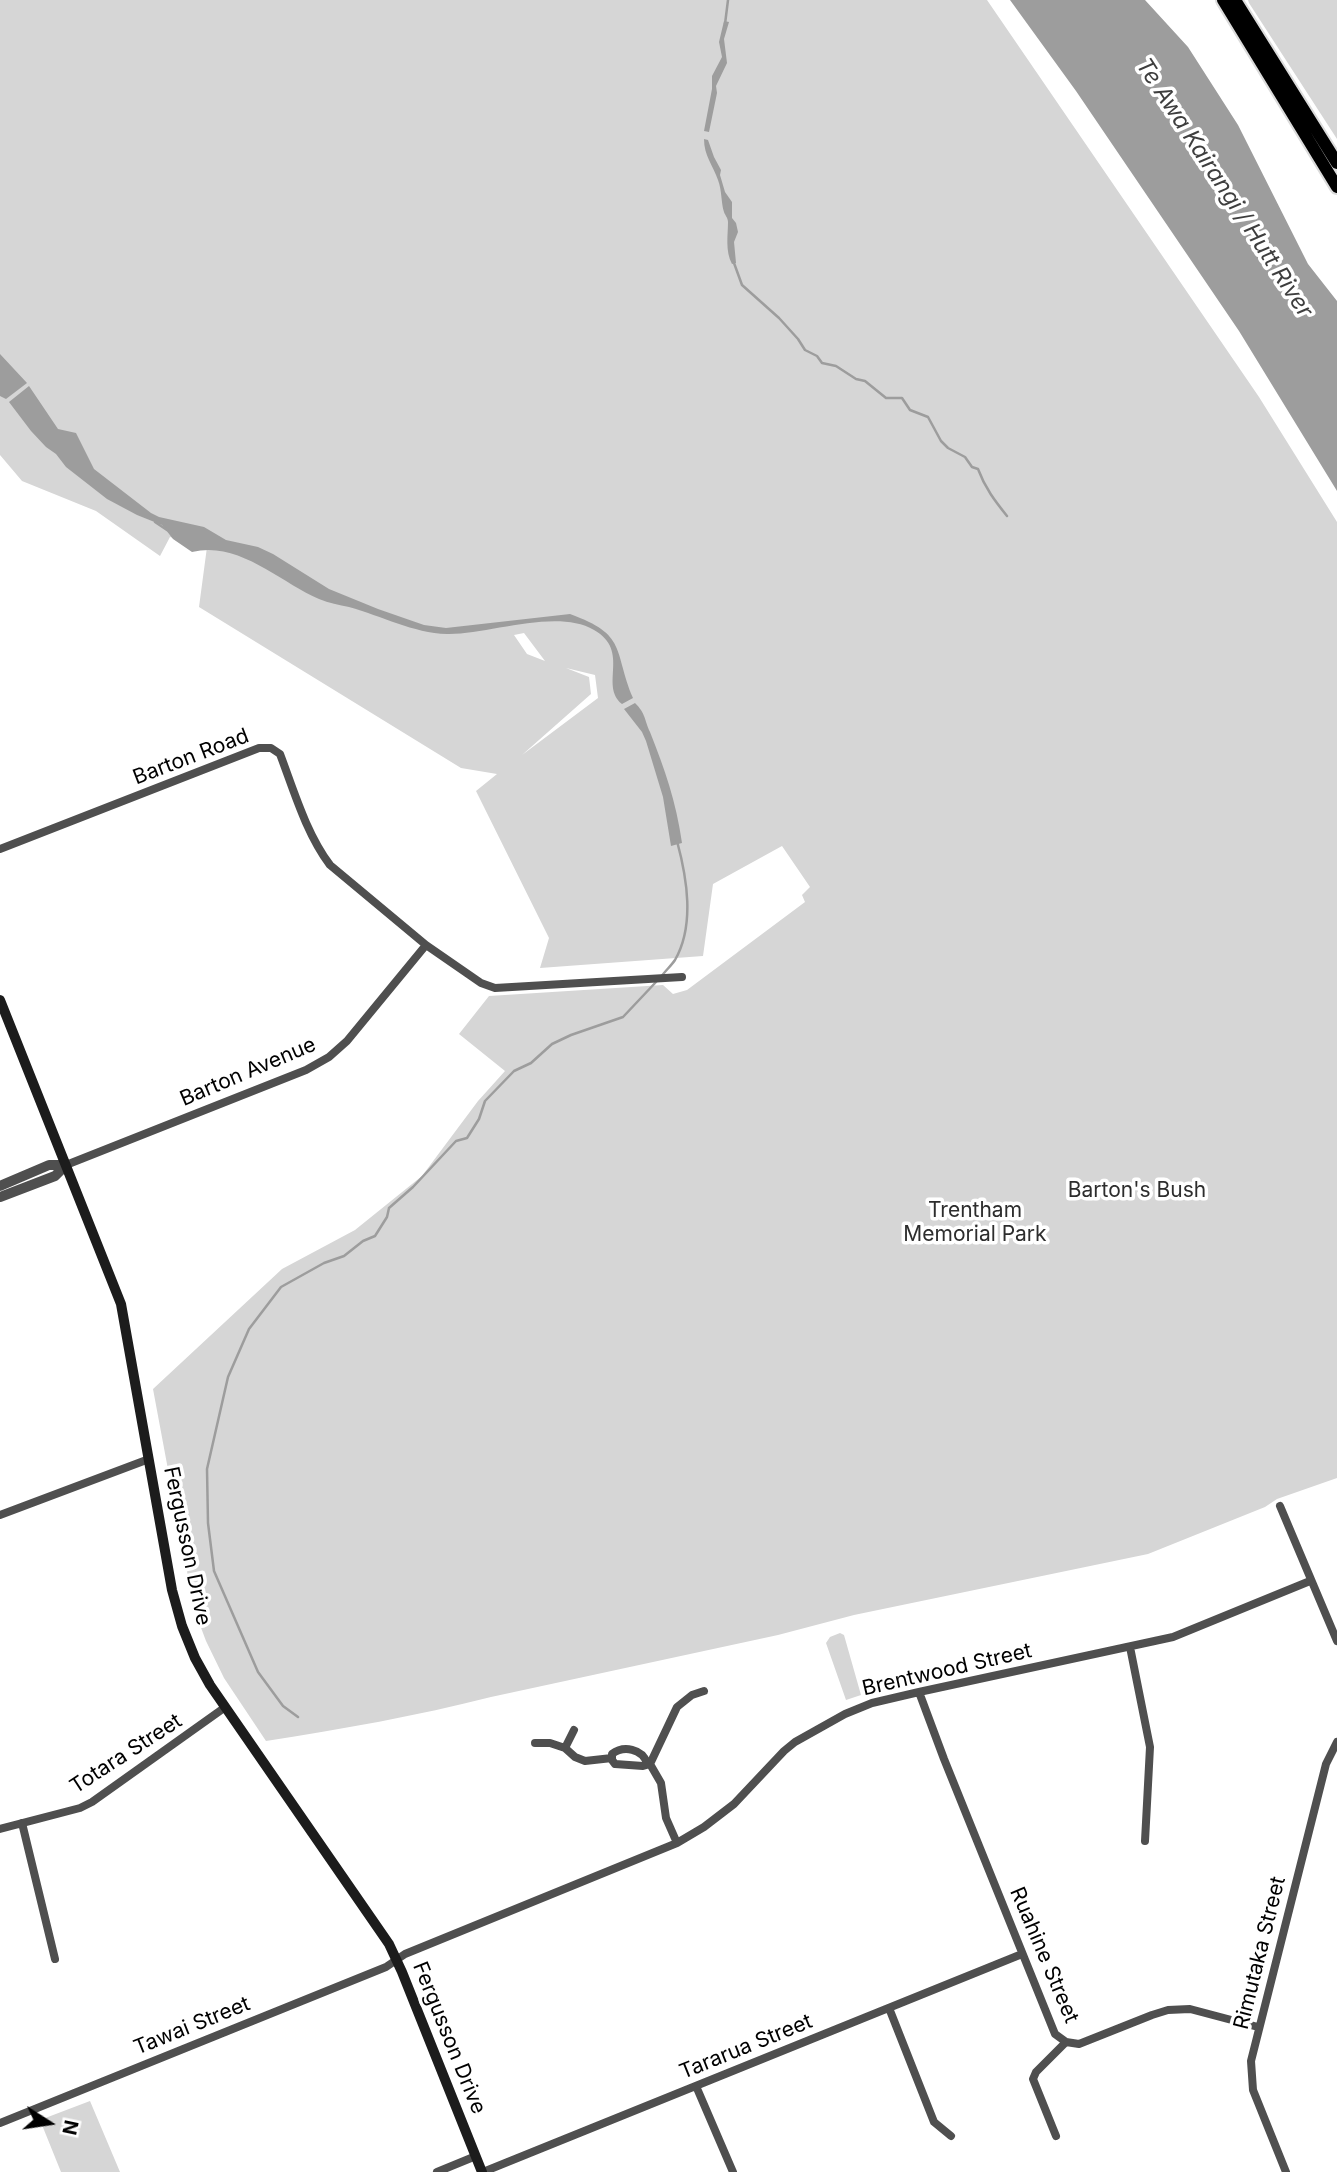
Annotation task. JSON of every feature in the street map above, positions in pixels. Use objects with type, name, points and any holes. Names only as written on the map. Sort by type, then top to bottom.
[{"type":"highway","points":[[1223,0],[1337,187]]},
{"type":"highway","points":[[1235,0],[1337,163]]},
{"type":"main road","name":"Fergusson Drive","points":[[0,1000],[121,1304],[172,1590],[195,1658],[224,1708],[374,1921],[397,1961],[483,2172]]},
{"type":"street","name":"Barton Road","points":[[0,849],[259,748],[271,748],[280,754],[311,835],[330,865],[426,946]]},
{"type":"street","points":[[426,946],[481,983],[495,988],[682,977]]},
{"type":"street","name":"Barton Avenue","points":[[66,1165],[306,1070],[329,1057],[347,1041],[426,946]]},
{"type":"street","points":[[0,1186],[49,1165],[66,1165]]},
{"type":"street","points":[[0,1197],[55,1177],[66,1165]]},
{"type":"street","points":[[0,1515],[149,1459]]},
{"type":"street","points":[[1280,1506],[1337,1641]]},
{"type":"street","name":"Brentwood Street","points":[[397,1961],[405,1954],[677,1843],[734,1804],[784,1751],[806,1735],[845,1714],[919,1692],[1173,1637],[1310,1581]]},
{"type":"street","points":[[1130,1647],[1150,1747],[1145,1841]]},
{"type":"street","points":[[677,1843],[666,1818],[661,1783],[649,1764],[645,1756],[629,1750],[612,1754],[615,1764],[649,1764],[677,1707],[692,1695],[704,1691]]},
{"type":"street","name":"Ruahine Street","points":[[919,1692],[1055,2034],[1066,2042],[1079,2044],[1168,2010],[1190,2009],[1258,2026]]},
{"type":"street","name":"Totara Street","points":[[0,1829],[80,1808],[92,1802],[224,1708]]},
{"type":"street","points":[[565,1748],[574,1730]]},
{"type":"street","name":"Rimutaka Street","points":[[1286,2172],[1253,2090],[1251,2061],[1326,1764],[1337,1742]]},
{"type":"street","points":[[535,1743],[550,1743],[565,1748],[585,1761],[612,1758]]},
{"type":"street","points":[[22,1824],[55,1959]]},
{"type":"street","name":"Tararua Street","points":[[483,2172],[1022,1954]]},
{"type":"street","name":"Tawai Street","points":[[0,2123],[397,1961]]},
{"type":"street","points":[[889,2008],[934,2122],[951,2136]]},
{"type":"street","points":[[1056,2136],[1033,2079],[1036,2072],[1066,2042]]},
{"type":"street","points":[[696,2086],[733,2172]]},
{"type":"street","points":[[438,2172],[476,2156]]},
{"type":"green space","points":[[0,0],[987,0],[1259,397],[1337,522],[1337,1478],[1277,1499],[1265,1507],[1148,1554],[854,1615],[778,1635],[435,1710],[266,1741],[224,1678],[194,1609],[153,1389],[282,1269],[355,1230],[422,1176],[478,1101],[505,1071],[459,1034],[489,996],[663,985],[673,994],[687,990],[805,902],[802,895],[810,887],[782,846],[713,884],[703,956],[540,968],[549,938],[476,791],[497,774],[461,768],[199,607],[207,547],[170,537],[160,556],[96,511],[22,481],[0,455]],"holes":[[[524,633],[545,661],[527,654],[514,635]],[[566,668],[595,675],[598,698],[522,755],[591,694],[589,677]]]},
{"type":"green space","points":[[1248,0],[1337,0],[1337,139],[1249,3]]},
{"type":"green space","points":[[840,1633],[844,1635],[861,1695],[846,1700],[826,1643],[830,1637]]},
{"type":"green space","points":[[90,2101],[120,2172],[61,2172],[40,2120]]},
{"type":"water","name":"Te Awa Kairangi / Hutt River","points":[[1010,0],[1145,0],[1188,47],[1238,125],[1308,264],[1337,301],[1337,491],[1239,331],[1076,91]]},
{"type":"water","points":[[724,21],[729,22],[724,39],[727,63],[716,86],[709,132],[704,131],[712,76],[722,57],[719,42]]},
{"type":"water","points":[[704,139],[708,140],[721,170],[725,192],[732,202],[732,218],[738,232],[734,242],[736,263],[732,264],[728,248],[728,221]]},
{"type":"water","points":[[0,354],[27,383],[6,399],[0,396]]},
{"type":"water","points":[[29,386],[58,429],[76,433],[94,469],[151,513],[204,527],[226,540],[258,547],[329,589],[424,625],[446,628],[570,614],[602,629],[610,637],[620,656],[633,698],[622,704],[616,696],[613,687],[613,658],[605,638],[578,624],[542,622],[447,634],[422,631],[319,599],[242,557],[209,550],[192,552],[173,539],[162,525],[107,499],[66,467],[56,454],[46,447],[9,402]]},
{"type":"water","points":[[635,703],[644,717],[665,773],[677,813],[682,843],[671,846],[663,797],[646,741],[624,709]]},
{"type":"waterway","points":[[725,24],[728,0]]},
{"type":"waterway","points":[[734,263],[742,285],[779,318],[805,350],[817,356],[822,363],[836,366],[856,379],[865,381],[886,398],[902,398],[910,410],[928,417],[941,441],[978,469],[1007,516]]},
{"type":"waterway","points":[[155,522],[167,530]]},
{"type":"waterway","points":[[661,977],[675,960],[685,932],[687,917],[684,870],[677,841]]},
{"type":"waterway","points":[[298,1717],[283,1706],[258,1672],[214,1571],[208,1523],[207,1469],[228,1377],[249,1329],[281,1287],[324,1263],[344,1256],[363,1241],[375,1236],[387,1217],[389,1208],[413,1187],[456,1141],[467,1138],[479,1119],[485,1101],[514,1071],[531,1063],[552,1044],[623,1017],[656,982]]},
{"type":"park label","name":"Barton's Bush","points":[[1137,1191]]},
{"type":"park label","name":"Trentham Memorial Park","points":[[975,1223]]}]
